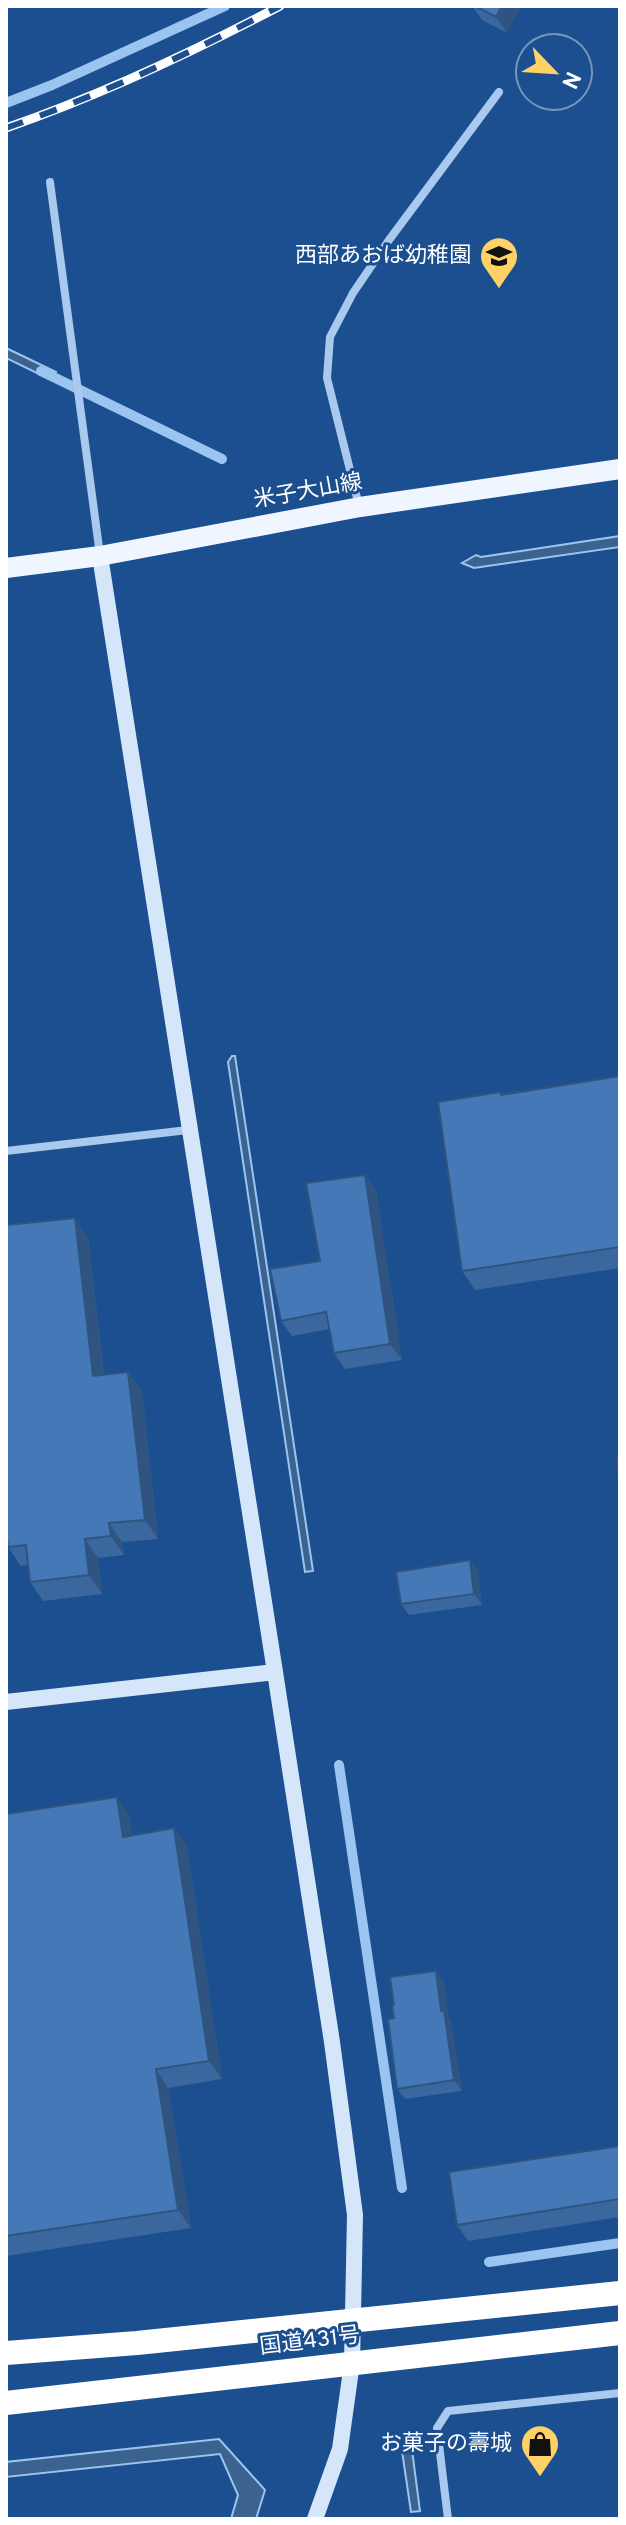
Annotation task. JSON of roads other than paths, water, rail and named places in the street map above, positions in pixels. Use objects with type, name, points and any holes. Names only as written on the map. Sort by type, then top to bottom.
[{"type":"highway","name":"国道431号","points":[[6,2353],[620,2293]]},
{"type":"highway","name":"国道431号","points":[[6,2403],[620,2333]]},
{"type":"main road","name":"米子大山線","points":[[6,568],[100,556],[360,507],[620,469]]},
{"type":"street","points":[[360,507],[327,378],[330,337],[353,293],[389,240],[499,92]]},
{"type":"street","points":[[50,182],[100,556],[332,2042],[355,2215],[352,2363],[340,2449],[315,2519]]},
{"type":"street","points":[[6,1151],[188,1130]]},
{"type":"street","points":[[6,1702],[275,1672]]},
{"type":"street","points":[[448,2519],[437,2428],[448,2411],[620,2393]]},
{"type":"water","points":[[6,348],[56,372],[51,380],[6,358]]},
{"type":"water","points":[[620,536],[620,547],[474,568],[462,563],[476,555],[481,557]]},
{"type":"water","points":[[235,1056],[313,1571],[305,1572],[228,1062]]},
{"type":"water","points":[[219,2439],[265,2490],[256,2519],[231,2519],[238,2495],[220,2454],[6,2477],[6,2462]]},
{"type":"water","points":[[412,2450],[420,2511],[411,2512],[402,2451]]},
{"type":"waterway","points":[[6,103],[225,6]]},
{"type":"waterway","points":[[41,371],[222,459]]},
{"type":"waterway","points":[[339,1765],[402,2188]]},
{"type":"waterway","points":[[489,2262],[620,2243]]},
{"type":"railway","points":[[6,128],[145,72],[280,6]]},
{"type":"place","name":"西部あおば幼稚園","points":[[499,290]]},
{"type":"place","name":"お菓子の壽城","points":[[540,2478]]}]
